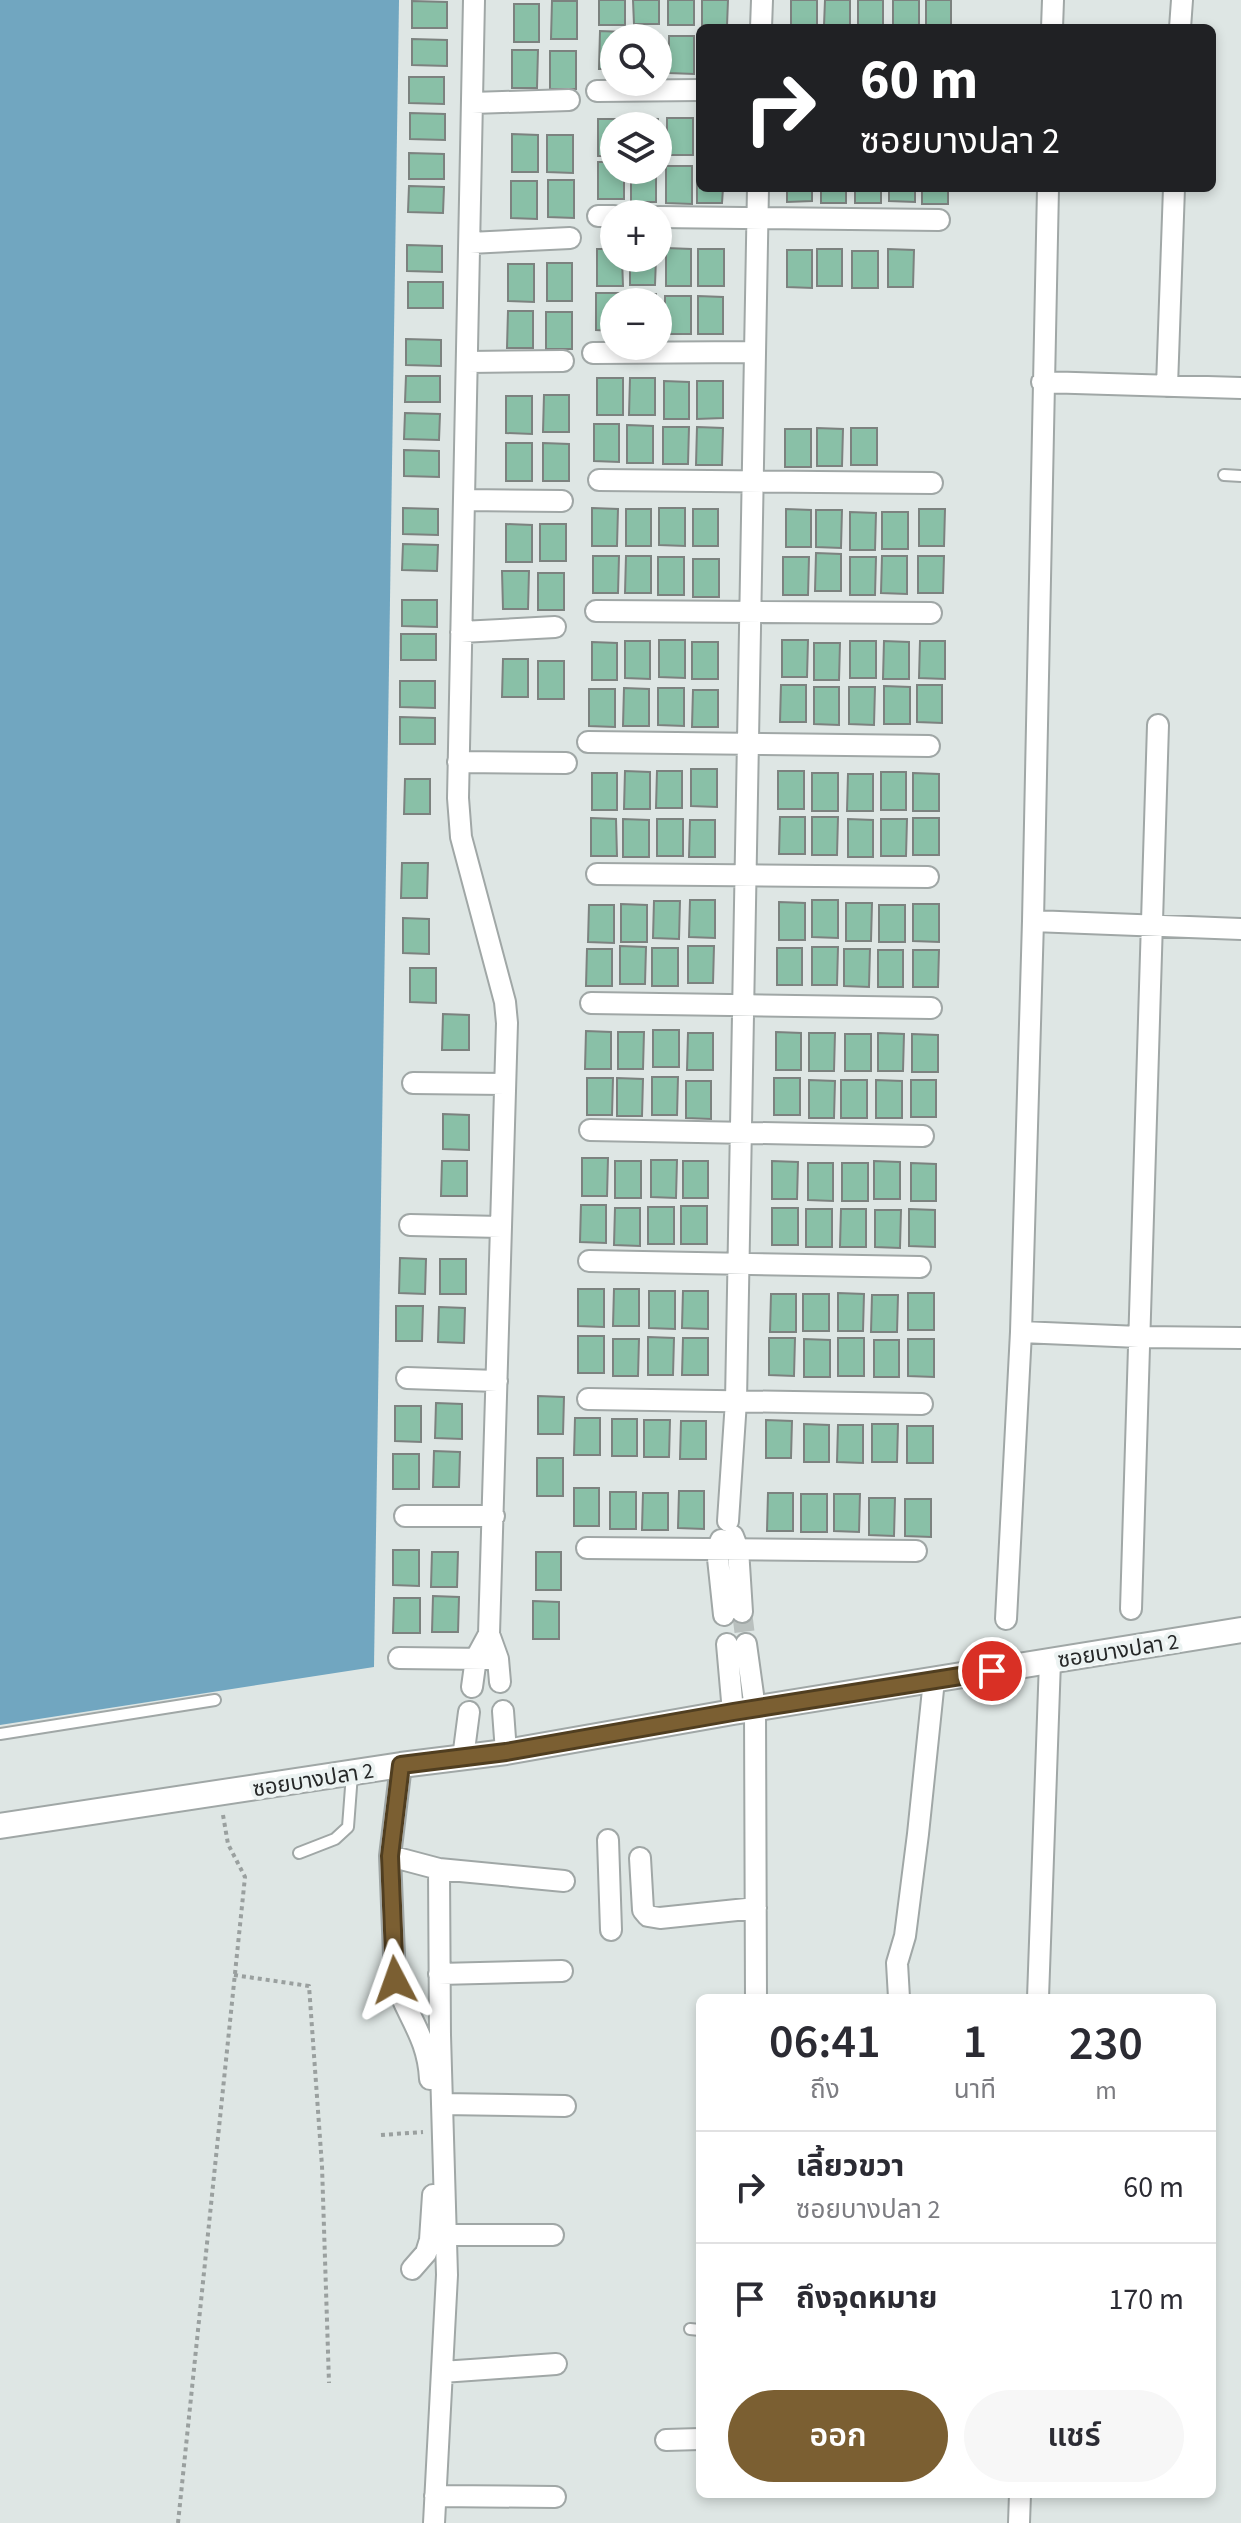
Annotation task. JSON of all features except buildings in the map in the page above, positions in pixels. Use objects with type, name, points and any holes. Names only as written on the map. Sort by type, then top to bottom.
[{"type":"street","points":[[474,0],[458,806],[461,837],[505,1002],[507,1023],[489,1634],[498,1659],[500,1682]]},
{"type":"street","points":[[761,24],[762,0]]},
{"type":"street","points":[[1052,24],[1053,0]]},
{"type":"street","points":[[1180,24],[1182,0]]},
{"type":"street","points":[[597,91],[696,90]]},
{"type":"street","points":[[472,103],[569,100]]},
{"type":"street","points":[[733,1614],[727,1549],[736,1401],[758,192]]},
{"type":"street","points":[[1006,1619],[1021,1332],[1048,192]]},
{"type":"street","points":[[1167,386],[1174,192]]},
{"type":"street","points":[[672,217],[939,220]]},
{"type":"street","points":[[470,243],[570,238]]},
{"type":"street","points":[[593,353],[755,352]]},
{"type":"street","points":[[467,362],[563,361]]},
{"type":"street","points":[[1042,382],[1241,388]]},
{"type":"street","points":[[599,480],[932,483]]},
{"type":"street","points":[[464,500],[562,501]]},
{"type":"street","points":[[596,611],[931,613]]},
{"type":"street","points":[[461,632],[555,627]]},
{"type":"street","points":[[1131,1609],[1158,725]]},
{"type":"street","points":[[588,742],[929,746]]},
{"type":"street","points":[[458,762],[566,763]]},
{"type":"street","points":[[597,874],[928,877]]},
{"type":"street","points":[[1033,921],[1241,929]]},
{"type":"street","points":[[591,1003],[931,1008]]},
{"type":"street","points":[[413,1083],[505,1084]]},
{"type":"street","points":[[590,1130],[923,1136]]},
{"type":"street","points":[[410,1225],[501,1227]]},
{"type":"street","points":[[589,1261],[920,1267]]},
{"type":"street","points":[[1021,1332],[1241,1338]]},
{"type":"street","points":[[407,1378],[497,1381]]},
{"type":"street","points":[[588,1399],[922,1404]]},
{"type":"street","points":[[405,1516],[494,1516]]},
{"type":"street","points":[[587,1548],[916,1551]]},
{"type":"street","name":"ซอยบางปลา 2","points":[[0,1826],[506,1752],[744,1710],[1241,1630]]},
{"type":"street","points":[[472,1687],[476,1658],[489,1634]]},
{"type":"street","points":[[737,1644],[756,1908],[756,1994]]},
{"type":"street","points":[[399,1658],[498,1659]]},
{"type":"street","points":[[1038,1994],[1050,1661]]},
{"type":"street","points":[[899,1994],[897,1963],[905,1936],[934,1680]]},
{"type":"street","points":[[503,1711],[506,1752]]},
{"type":"street","points":[[463,1758],[469,1712]]},
{"type":"street","points":[[401,1765],[390,1856],[395,1980],[424,2043],[429,2071],[433,2214],[426,2253],[412,2269]]},
{"type":"street","points":[[608,1840],[611,1930]]},
{"type":"street","points":[[390,1856],[439,1869],[564,1881]]},
{"type":"street","points":[[640,1858],[643,1910],[648,1916],[660,1918],[756,1908]]},
{"type":"street","points":[[434,2523],[447,2275],[439,1869]]},
{"type":"street","points":[[609,1885],[642,1883]]},
{"type":"street","points":[[439,1974],[562,1971]]},
{"type":"street","points":[[442,2104],[565,2106]]},
{"type":"street","points":[[446,2235],[553,2235]]},
{"type":"street","points":[[442,2372],[556,2364]]},
{"type":"street","points":[[666,2440],[696,2439]]},
{"type":"street","points":[[435,2496],[555,2497]]},
{"type":"street","points":[[1019,2523],[1020,2498]]},
{"type":"lane","points":[[1224,475],[1241,476]]},
{"type":"lane","points":[[0,1734],[215,1700]]},
{"type":"lane","points":[[299,1853],[335,1839],[348,1827],[352,1774]]},
{"type":"path","points":[[178,2523],[245,1877],[228,1844],[219,1793]]},
{"type":"path","points":[[234,1975],[309,1986],[322,2166],[329,2383]]},
{"type":"path","points":[[381,2135],[431,2131]]},
{"type":"water","points":[[0,0],[399,0],[374,1667],[0,1725]]},
{"type":"tunnel","points":[[742,1612],[746,1644]]},
{"type":"route","points":[[395,1980],[390,1856],[401,1765],[506,1752],[992,1671]]}]
